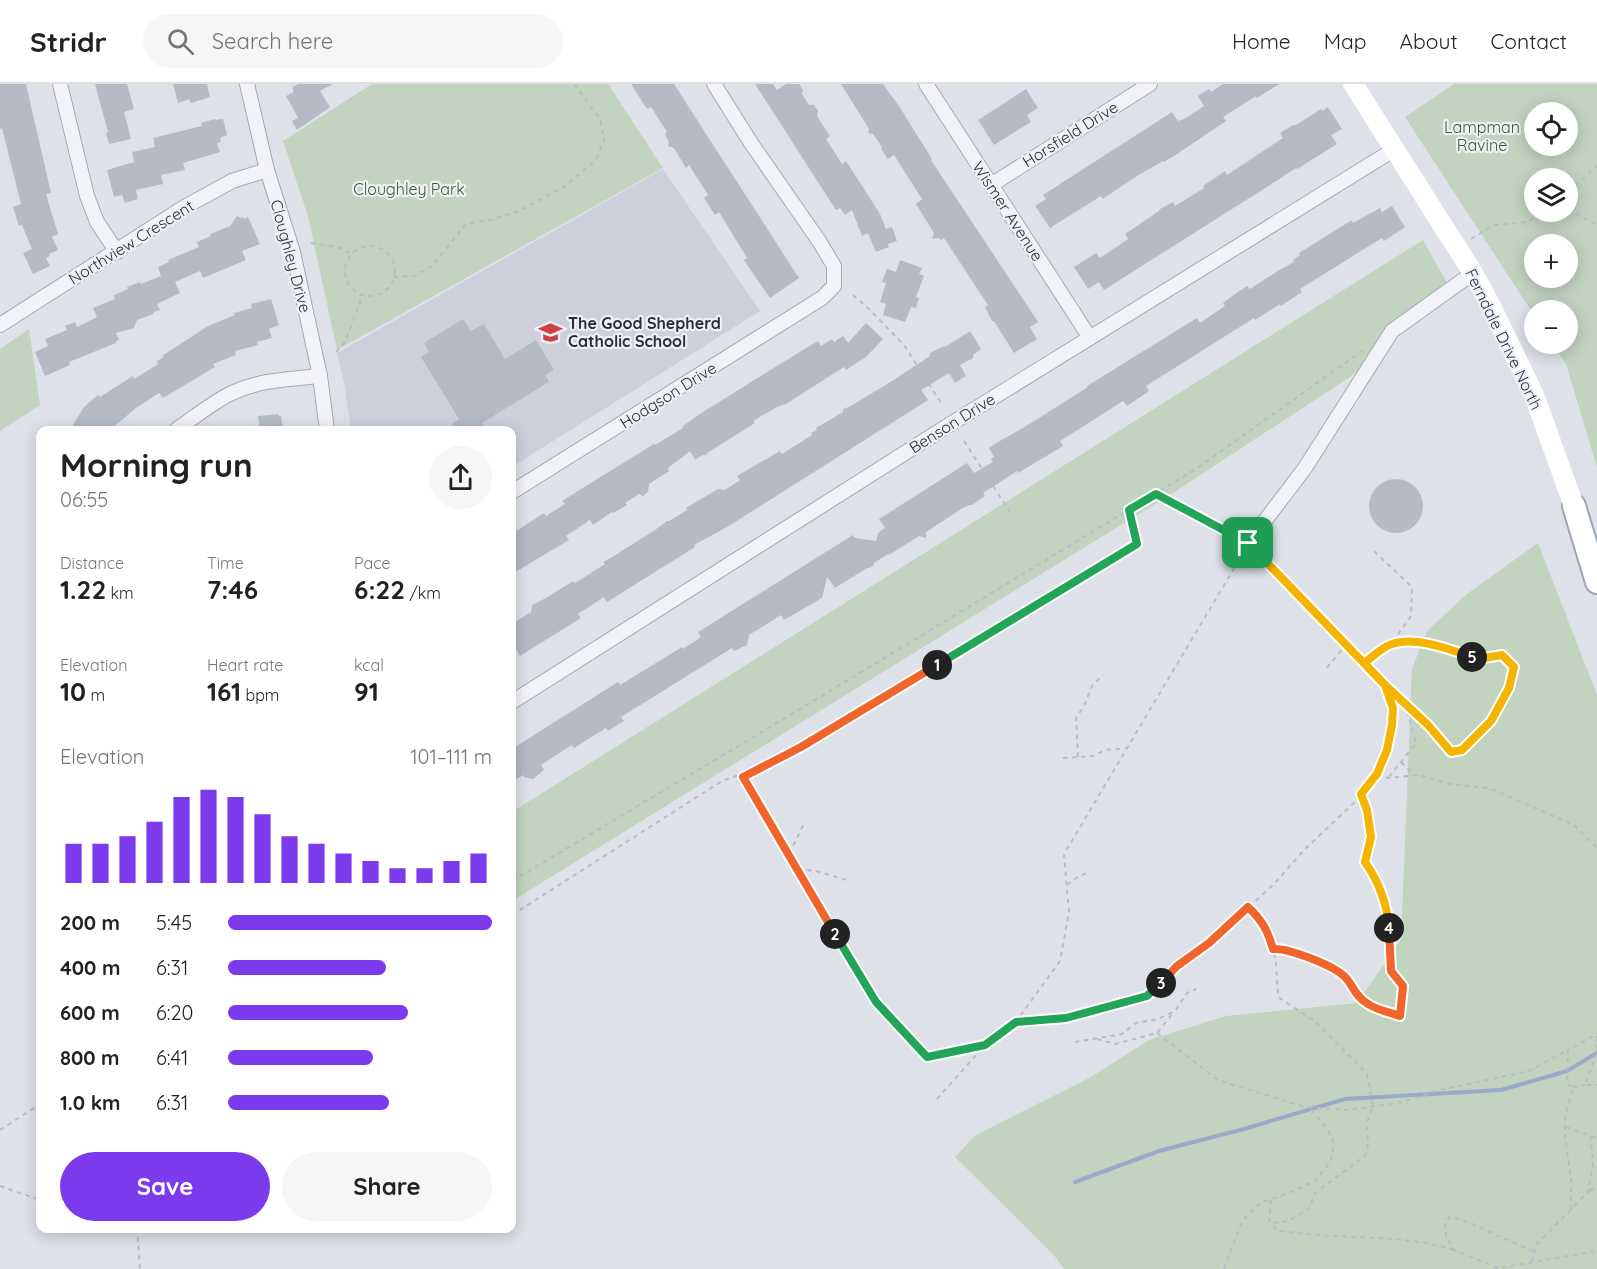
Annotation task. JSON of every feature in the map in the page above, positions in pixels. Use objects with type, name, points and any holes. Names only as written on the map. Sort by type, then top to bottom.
[{"type":"main road","name":"Ferndale Drive North","points":[[1353,84],[1473,273],[1491,306],[1534,396],[1574,506],[1597,582]]},
{"type":"street","points":[[60,84],[87,196],[97,222],[117,252]]},
{"type":"street","name":"Cloughley Drive","points":[[247,84],[267,170],[293,252],[320,376],[326,426]]},
{"type":"street","name":"Hodgson Drive","points":[[516,489],[822,298],[834,286],[834,266],[714,84]]},
{"type":"street","name":"Wismer Avenue","points":[[926,84],[1090,338]]},
{"type":"street","name":"Horsfield Drive","points":[[991,185],[1150,84]]},
{"type":"street","name":"Benson Drive","points":[[516,699],[939,431],[1395,149]]},
{"type":"street","name":"Northview Crescent","points":[[0,325],[183,208],[232,181],[267,170]]},
{"type":"street","points":[[1248,543],[1305,468],[1392,332],[1473,273]]},
{"type":"street","points":[[182,426],[230,394],[256,384],[320,376]]},
{"type":"path","points":[[394,277],[414,276],[431,267],[466,224],[519,211],[565,186],[596,160],[604,140],[600,119],[574,84]]},
{"type":"path","points":[[1578,183],[1597,166]]},
{"type":"path","points":[[1578,215],[1597,225]]},
{"type":"path","points":[[1457,248],[1494,225],[1528,222]]},
{"type":"path","points":[[311,243],[338,247],[351,254]]},
{"type":"path","points":[[374,246],[382,249],[393,261],[394,277],[390,285],[378,294],[363,294],[355,291],[346,278],[346,261],[357,249],[374,246]]},
{"type":"path","points":[[336,352],[345,342],[363,294]]},
{"type":"path","points":[[853,295],[904,345],[943,406]]},
{"type":"path","points":[[516,879],[1196,470],[1370,346]]},
{"type":"path","points":[[964,441],[1012,514]]},
{"type":"path","points":[[1156,494],[1248,543],[1385,685],[1428,725],[1451,752],[1462,750],[1491,721],[1509,688],[1514,667],[1502,655],[1478,659],[1450,649],[1411,640],[1390,644]]},
{"type":"path","points":[[985,1045],[927,1057],[876,1002],[743,777],[801,747],[1137,544],[1129,510]]},
{"type":"path","points":[[937,1099],[985,1045],[1016,1022],[1060,962],[1069,912],[1064,854],[1248,543]]},
{"type":"path","points":[[1364,663],[1390,644],[1411,616],[1412,587],[1373,550]]},
{"type":"path","points":[[1326,668],[1346,644]]},
{"type":"path","points":[[1078,757],[1076,718],[1092,686],[1103,675]]},
{"type":"path","points":[[1016,1022],[1066,1018],[1147,996],[1177,966],[1209,943],[1273,885],[1304,850],[1361,794],[1377,774],[1387,750],[1392,725],[1393,708],[1385,685]]},
{"type":"path","points":[[1388,778],[1416,742],[1405,704]]},
{"type":"path","points":[[1063,758],[1093,756],[1105,750],[1128,748]]},
{"type":"path","points":[[1401,762],[1414,775]]},
{"type":"path","points":[[1377,774],[1388,778],[1419,775],[1450,784],[1488,788],[1574,825],[1597,848]]},
{"type":"path","points":[[516,912],[722,781],[740,775]]},
{"type":"path","points":[[1273,949],[1291,952],[1332,968],[1346,977],[1355,993],[1368,1004],[1400,1016],[1403,986],[1391,971],[1388,915],[1382,891],[1365,862],[1371,837],[1367,810],[1361,794]]},
{"type":"path","points":[[788,853],[803,825]]},
{"type":"path","points":[[798,869],[816,871],[848,880]]},
{"type":"path","points":[[1067,885],[1087,873]]},
{"type":"path","points":[[1248,907],[1268,931],[1276,959],[1278,997],[1316,1022],[1367,1074],[1373,1106],[1367,1122],[1368,1144],[1365,1156],[1315,1193],[1309,1209],[1288,1221],[1272,1223]]},
{"type":"path","points":[[1096,1038],[1115,1044],[1157,1033],[1187,993],[1196,988]]},
{"type":"path","points":[[1075,1042],[1122,1034],[1136,1023],[1158,1019],[1175,1011]]},
{"type":"path","points":[[1157,1033],[1218,1080],[1310,1107],[1348,1110],[1403,1102],[1434,1091],[1529,1071],[1597,1035]]},
{"type":"path","points":[[1585,1085],[1597,1052],[1597,1035]]},
{"type":"path","points":[[1568,1050],[1567,1084],[1573,1087],[1597,1085]]},
{"type":"path","points":[[1571,1210],[1571,1179],[1565,1137],[1565,1117],[1573,1087]]},
{"type":"path","points":[[0,1130],[36,1107]]},
{"type":"path","points":[[1224,1269],[1243,1220],[1260,1203],[1315,1181],[1331,1161],[1334,1143],[1327,1129],[1310,1107]]},
{"type":"path","points":[[1565,1126],[1597,1138]]},
{"type":"path","points":[[1588,1192],[1593,1165],[1591,1137]]},
{"type":"path","points":[[1532,1262],[1536,1245],[1597,1185]]},
{"type":"path","points":[[0,1186],[36,1199]]},
{"type":"path","points":[[1270,1200],[1269,1218],[1276,1230],[1300,1234],[1392,1238],[1436,1244],[1498,1268]]},
{"type":"path","points":[[1454,1250],[1446,1236],[1445,1222],[1451,1216],[1470,1222],[1534,1252]]},
{"type":"path","points":[[137,1233],[140,1269]]},
{"type":"path","points":[[1493,1269],[1597,1251]]},
{"type":"path","points":[[1511,1269],[1513,1265]]},
{"type":"shaded area","name":"The Good Shepherd Catholic School","points":[[663,169],[760,311],[516,464],[516,426],[350,426],[337,353]]},
{"type":"green space","name":"Cloughley Park","points":[[372,84],[608,84],[663,168],[337,350],[308,216],[283,141]]},
{"type":"green space","name":"Lampman Ravine","points":[[1454,84],[1597,84],[1597,468],[1566,364],[1560,354],[1578,354],[1578,300],[1524,300],[1405,117]]},
{"type":"green space","points":[[1423,240],[1451,290],[1350,377],[1176,491],[516,899],[516,809]]},
{"type":"green space","points":[[29,329],[40,405],[0,431],[0,349]]},
{"type":"green space","points":[[1538,543],[1597,695],[1597,1269],[1064,1269],[1053,1254],[955,1157],[976,1135],[1091,1077],[1149,1040],[1226,1016],[1357,1003],[1401,940],[1412,669],[1427,631],[1467,594]]},
{"type":"building","points":[[0,84],[26,84],[51,193],[46,194],[58,234],[52,237],[58,250],[46,258],[50,266],[33,274],[23,253],[32,249],[22,225],[19,226],[13,207],[21,204],[2,128],[0,129]]},
{"type":"building","points":[[95,84],[127,84],[134,109],[124,112],[131,139],[109,144]]},
{"type":"building","points":[[173,84],[207,84],[210,97],[191,103],[189,99],[178,103]]},
{"type":"building","points":[[298,84],[333,84],[320,91],[330,107],[297,130],[292,121],[298,118],[286,96],[294,92],[292,88]]},
{"type":"building","points":[[631,84],[674,84],[799,278],[770,298],[744,260],[747,258],[719,212],[715,215],[704,198],[708,195],[689,165],[686,168],[674,148],[668,146],[669,142],[665,134],[667,132],[651,107],[647,109]]},
{"type":"building","points":[[755,84],[773,84],[777,90],[786,84],[799,84],[809,105],[814,105],[818,111],[817,116],[830,136],[826,139],[842,164],[846,161],[880,214],[886,229],[892,227],[897,241],[876,252],[868,233],[862,236],[852,210],[845,215],[840,208],[836,210]]},
{"type":"building","points":[[841,84],[883,84],[1038,322],[1030,327],[1037,339],[1014,353],[992,321],[985,307],[988,305],[944,238],[932,239],[934,233],[916,204],[922,199],[894,155],[888,159],[873,134],[868,133],[869,129]]},
{"type":"building","points":[[1223,84],[1279,84],[1223,117],[1226,121],[1177,154],[1137,176],[1103,199],[1101,196],[1050,228],[1035,206],[1046,199],[1043,195],[1172,112],[1178,121],[1184,119],[1204,106],[1198,96],[1209,89],[1211,92]]},
{"type":"building","points":[[1026,89],[1038,108],[1027,115],[1031,122],[994,145],[978,120]]},
{"type":"building","points":[[1328,107],[1342,129],[1331,135],[1337,144],[1104,290],[1099,282],[1088,289],[1074,267],[1096,253],[1100,258],[1128,239],[1125,234],[1160,209],[1173,202],[1175,206],[1204,188],[1203,186],[1225,171],[1227,175],[1283,138],[1280,133]]},
{"type":"building","points":[[223,119],[227,135],[220,138],[221,142],[217,143],[220,152],[183,163],[185,170],[161,175],[163,184],[136,190],[138,199],[125,203],[122,195],[114,197],[107,170],[134,162],[132,152],[155,147],[153,138],[202,126],[201,123]]},
{"type":"building","points":[[1392,206],[1405,227],[1384,241],[1382,238],[1300,289],[1302,292],[1281,306],[1280,304],[1255,320],[1254,318],[1146,386],[1149,391],[1127,406],[1123,401],[1060,441],[1063,446],[983,493],[985,496],[972,505],[963,508],[926,532],[926,538],[919,536],[835,588],[827,577],[822,598],[784,620],[781,615],[749,635],[747,645],[734,651],[732,648],[621,717],[624,721],[608,731],[606,728],[574,748],[572,745],[541,765],[544,770],[533,779],[523,775],[516,779],[516,746],[618,682],[620,685],[682,647],[683,649],[701,637],[698,632],[853,535],[855,538],[876,541],[878,533],[885,528],[879,519],[967,463],[974,473],[993,462],[991,459],[994,457],[989,448],[998,442],[1197,318],[1200,323],[1225,306],[1223,303],[1235,294],[1247,286],[1250,289],[1294,262],[1293,260],[1300,255],[1299,253],[1352,220],[1353,223],[1380,208],[1382,212]]},
{"type":"building","points":[[237,216],[244,219],[248,217],[260,244],[242,251],[246,260],[203,278],[200,271],[175,282],[180,293],[157,304],[160,310],[137,320],[134,328],[116,333],[119,340],[116,343],[69,362],[70,365],[45,376],[35,352],[48,346],[45,339],[67,330],[65,326],[75,322],[77,327],[97,317],[93,308],[115,299],[114,295],[128,289],[127,287],[161,276],[158,267],[169,262],[168,260],[199,247],[197,242],[230,226]]},
{"type":"building","points":[[900,260],[922,268],[919,274],[924,276],[916,297],[919,298],[916,308],[911,307],[905,322],[883,315],[886,304],[880,302],[886,283],[882,282],[887,269],[896,272]]},
{"type":"building","points":[[271,299],[279,325],[269,329],[272,338],[257,342],[258,345],[235,351],[236,355],[213,364],[215,367],[163,398],[159,393],[115,426],[73,425],[84,407],[98,395],[100,397],[133,376],[134,379],[158,364],[157,361],[164,357],[162,356],[208,326],[235,315],[234,313],[252,308],[251,304]]},
{"type":"building","points":[[463,319],[471,331],[484,324],[505,359],[536,340],[554,370],[545,375],[549,382],[482,423],[484,426],[453,426],[452,424],[459,419],[421,357],[429,352],[424,343]]},
{"type":"building","points":[[866,323],[883,339],[866,357],[846,370],[844,367],[786,404],[753,421],[755,423],[707,455],[695,460],[690,451],[668,468],[669,471],[649,484],[648,492],[643,496],[639,494],[625,503],[627,505],[593,525],[590,520],[566,536],[569,540],[516,572],[516,531],[544,513],[546,516],[565,504],[562,501],[683,428],[703,412],[818,341],[821,346],[832,339],[834,342],[843,336],[848,343]]},
{"type":"building","points":[[970,331],[981,349],[973,355],[973,358],[960,365],[966,376],[955,383],[949,373],[921,390],[928,400],[727,527],[694,545],[695,547],[607,602],[604,597],[578,614],[581,618],[520,656],[516,649],[516,621],[531,612],[532,605],[573,581],[575,583],[605,564],[603,562],[687,510],[686,508],[718,489],[725,490],[740,480],[737,476],[780,451],[782,454],[812,435],[811,433],[817,430],[816,428],[843,412],[843,409],[892,381],[930,356],[930,353],[945,347]]},
{"type":"building","points":[[279,414],[282,426],[259,426],[258,416]]},
{"type":"building","points":[[1391,479],[1401,479],[1411,483],[1419,491],[1423,506],[1419,521],[1411,529],[1401,533],[1391,533],[1381,529],[1373,521],[1369,511],[1369,501],[1373,491],[1381,483]]},
{"type":"waterway","points":[[1075,1182],[1159,1151],[1345,1099],[1501,1090],[1567,1071],[1597,1053]]},
{"type":"place","name":"The Good Shepherd Catholic School","points":[[550,332]]},
{"type":"route","points":[[1248,543],[1156,494],[1129,510],[1137,544],[801,747],[743,777],[876,1002],[927,1057],[985,1045],[1016,1022],[1066,1018],[1147,996],[1177,966],[1209,943],[1248,907],[1268,931],[1273,949],[1291,952],[1332,968],[1346,977],[1355,993],[1368,1004],[1400,1016],[1403,986],[1391,971],[1388,915],[1382,891],[1365,862],[1371,837],[1367,810],[1361,794],[1377,774],[1387,750],[1393,708],[1385,685],[1364,663],[1390,644],[1411,640],[1450,649],[1478,659],[1502,655],[1514,667],[1509,688],[1491,721],[1462,750],[1451,752],[1428,725],[1385,685],[1248,543]]}]
